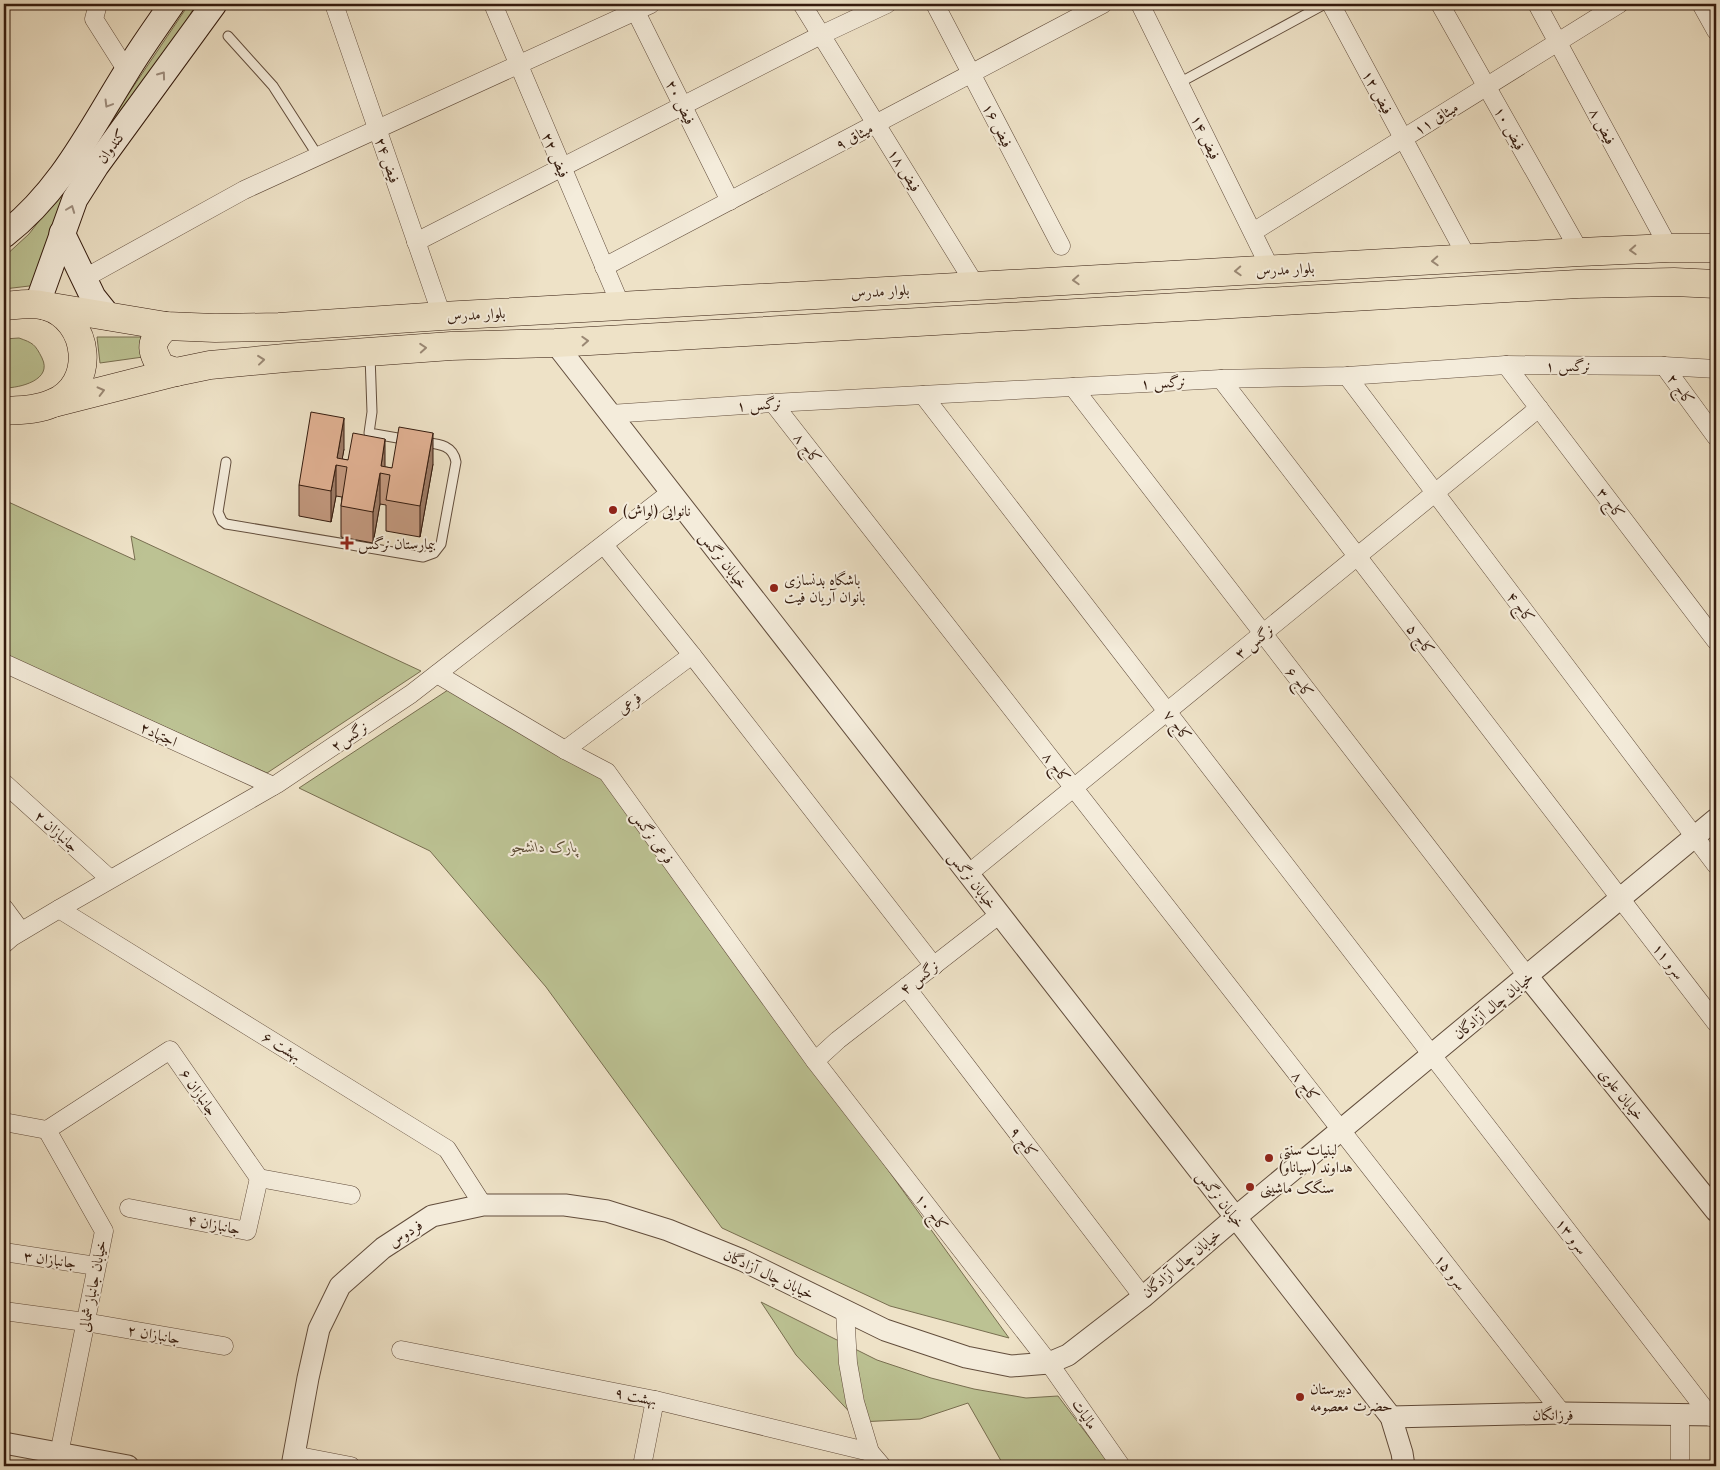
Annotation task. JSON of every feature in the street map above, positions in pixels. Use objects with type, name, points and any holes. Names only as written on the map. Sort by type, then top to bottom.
[{"type":"highway","name":"بلوار مدرس","points":[[4,306],[41,305],[166,326],[279,327],[442,316],[1580,252],[1716,248]]},
{"type":"highway","name":"بلوار مدرس","points":[[4,411],[37,408],[210,365],[285,358],[451,346],[555,343],[1578,284],[1674,282],[1716,284]]},
{"type":"highway","points":[[41,305],[62,313],[74,326],[82,342],[83,360],[79,378],[68,393],[54,403]]},
{"type":"highway","points":[[166,326],[154,338],[153,353],[161,367],[176,372]]},
{"type":"main road","name":"کندوان","points":[[4,235],[16,226],[49,193],[80,152],[127,71],[172,4]]},
{"type":"main road","name":"کندوان","points":[[41,305],[62,233],[75,199],[96,166],[215,5]]},
{"type":"main road","points":[[62,233],[93,297],[109,317]]},
{"type":"street","points":[[98,4],[94,19],[127,71]]},
{"type":"street","name":"فیض ۲۴","points":[[335,4],[442,316]]},
{"type":"street","name":"فیض ۲۲","points":[[493,4],[621,306]]},
{"type":"street","name":"فیض ۱۸","points":[[802,4],[976,286]]},
{"type":"street","points":[[416,242],[822,35],[887,4]]},
{"type":"street","name":"فیض ۱۶","points":[[935,4],[1061,246]]},
{"type":"street","name":"میثاق ۹","points":[[604,267],[1104,4]]},
{"type":"street","name":"فیض ۱۴","points":[[1140,4],[1271,270]]},
{"type":"street","name":"فیض ۱۲","points":[[1331,4],[1468,259]]},
{"type":"street","name":"فیض ۱۰","points":[[1440,4],[1580,252]]},
{"type":"street","name":"فیض ۸","points":[[1537,4],[1669,248]]},
{"type":"street","name":"میثاق ۱۱","points":[[1253,232],[1619,4]]},
{"type":"street","points":[[1701,4],[1716,31]]},
{"type":"street","points":[[83,278],[244,190],[639,6]]},
{"type":"street","name":"فیض ۲۰","points":[[639,6],[682,106],[730,201]]},
{"type":"street","name":"خیابان نرگس","points":[[555,343],[1390,1416],[1402,1453],[1404,1466]]},
{"type":"street","name":"نرگس ۱","points":[[610,414],[773,403],[1221,379],[1346,376],[1506,365],[1664,366],[1716,369]]},
{"type":"street","name":"کاج ۳","points":[[1506,365],[1716,640]]},
{"type":"street","name":"کاج ۲","points":[[1664,366],[1716,437]]},
{"type":"street","name":"کاج ۴","points":[[1346,376],[1716,865]]},
{"type":"street","name":"کاج ۵","points":[[1221,379],[1621,899]]},
{"type":"street","name":"کاج ۶","points":[[1073,387],[1528,977]]},
{"type":"street","name":"کاج ۷","points":[[923,395],[1432,1055]]},
{"type":"street","name":"کاج ۸","points":[[773,403],[1341,1131]]},
{"type":"street","name":"نرگس ۳","points":[[968,874],[1539,408]]},
{"type":"street","name":"نرگس۲","points":[[4,944],[21,931],[273,786],[411,694],[671,492]]},
{"type":"street","points":[[604,545],[934,966]]},
{"type":"street","name":"فرعی","points":[[565,750],[692,655]]},
{"type":"street","name":"اجتهاد۲","points":[[4,663],[273,786]]},
{"type":"street","name":"فرعی نرگس","points":[[437,674],[565,750],[606,772],[815,1061]]},
{"type":"street","name":"جانبازان ۲","points":[[4,783],[110,879]]},
{"type":"street","name":"خیابان چال آزادگان","points":[[668,1230],[742,1260],[885,1330],[966,1357],[1011,1366],[1049,1363],[1068,1354],[1143,1297],[1236,1217],[1528,977],[1716,819]]},
{"type":"street","name":"سرو ۱۱","points":[[1621,899],[1716,1023]]},
{"type":"street","points":[[4,908],[21,931]]},
{"type":"street","name":"بهشت ۶","points":[[59,909],[447,1148],[483,1205]]},
{"type":"street","name":"نرگس ۴","points":[[815,1061],[838,1040],[1000,914]]},
{"type":"street","name":"خیابان علوی","points":[[1528,977],[1716,1212]]},
{"type":"street","name":"کاج ۹","points":[[906,987],[1143,1297]]},
{"type":"street","name":"جانبازان ۶","points":[[46,1130],[170,1050],[259,1178]]},
{"type":"street","name":"سرو ۱۳","points":[[1432,1055],[1714,1416]]},
{"type":"street","name":"کاج ۱۰","points":[[815,1061],[1049,1363]]},
{"type":"street","points":[[4,1122],[46,1130]]},
{"type":"street","name":"خیابان جانباز شمالی","points":[[46,1130],[104,1231],[58,1460]]},
{"type":"street","name":"سرو ۱۵","points":[[1341,1131],[1562,1413]]},
{"type":"street","points":[[259,1178],[351,1194]]},
{"type":"street","name":"جانبازان ۴","points":[[129,1208],[247,1231],[259,1178]]},
{"type":"street","name":"فردوس","points":[[293,1461],[319,1329],[340,1286],[383,1248],[432,1216],[483,1205],[565,1205],[607,1211],[668,1230]]},
{"type":"street","name":"جانبازان ۳","points":[[4,1252],[96,1266]]},
{"type":"street","name":"جانبازان ۲","points":[[4,1311],[85,1322],[224,1346]]},
{"type":"street","points":[[845,1311],[848,1363],[854,1402],[870,1452],[882,1466]]},
{"type":"street","name":"بهشت ۹","points":[[401,1350],[655,1400],[870,1452]]},
{"type":"street","name":"مالیات","points":[[1049,1363],[1120,1466]]},
{"type":"street","points":[[642,1466],[655,1400]]},
{"type":"street","name":"فرزانگان","points":[[1390,1416],[1562,1413],[1714,1416]]},
{"type":"street","points":[[1680,1415],[1680,1466]]},
{"type":"street","points":[[4,1443],[58,1460],[128,1466]]},
{"type":"street","points":[[293,1461],[351,1466]]},
{"type":"lane","points":[[1179,83],[1325,4]]},
{"type":"lane","points":[[228,36],[274,86],[318,156]]},
{"type":"lane","points":[[226,462],[218,512],[226,524],[418,557],[434,553],[441,544],[455,468],[455,457],[452,451],[442,445],[369,433],[372,412],[370,352]]},
{"type":"green space","points":[[189,4],[193,4],[194,8],[59,223],[46,284],[4,289],[4,257],[29,234],[67,185]]},
{"type":"green space","points":[[97,337],[141,337],[143,357],[100,363]]},
{"type":"green space","points":[[19,338],[31,343],[35,347],[42,358],[43,372],[39,377],[26,384],[4,388],[4,339]]},
{"type":"green space","points":[[4,500],[135,560],[131,536],[421,671],[267,773],[4,654]]},
{"type":"green space","name":"پارک دانشجو","points":[[451,688],[603,774],[1009,1338],[890,1306],[722,1228],[546,987],[430,851],[299,788]]},
{"type":"green space","points":[[761,1302],[877,1360],[931,1378],[974,1389],[1026,1398],[1058,1396],[1111,1466],[1004,1466],[968,1403],[920,1419],[859,1422],[796,1355]]},
{"type":"building","points":[[311,412],[344,418],[337,458],[348,460],[353,433],[385,439],[381,466],[392,468],[399,427],[433,433],[420,506],[386,500],[390,475],[380,473],[373,512],[341,506],[347,467],[336,465],[331,491],[299,485]]},
{"type":"place","name":"نانوایی (لواش)","points":[[613,510]]},
{"type":"place","name":"بیمارستان نرگس","points":[[347,543]]},
{"type":"place","name":"باشگاه بدنسازی بانوان آریان فیت","points":[[774,588]]},
{"type":"place","name":"لبنیات سنتی هداوند (سیاناو)","points":[[1269,1158]]},
{"type":"place","name":"سنگک ماشینی","points":[[1250,1187]]},
{"type":"place","name":"دبیرستان حضرت معصومه","points":[[1300,1397]]}]
